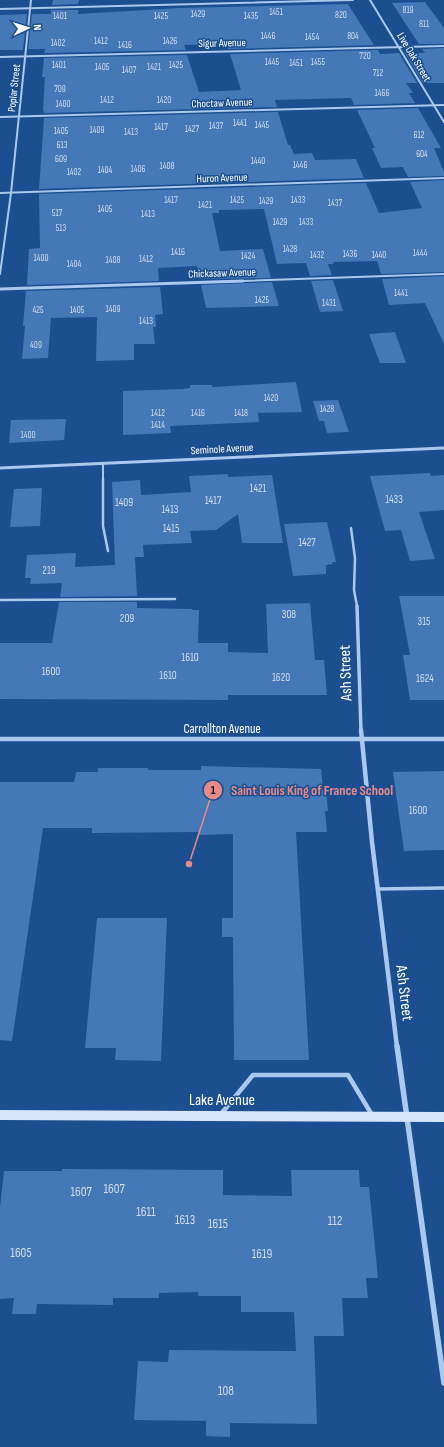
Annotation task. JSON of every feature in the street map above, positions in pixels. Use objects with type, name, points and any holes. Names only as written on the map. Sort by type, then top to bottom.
[{"type":"main road","name":"Lake Avenue","points":[[0,1116],[444,1116]]},
{"type":"street","name":"Poplar Street","points":[[0,274],[11,192],[31,0]]},
{"type":"street","points":[[0,8],[353,0]]},
{"type":"street","name":"Live Oak Street","points":[[370,0],[444,122]]},
{"type":"street","name":"Sigur Avenue","points":[[0,57],[444,46]]},
{"type":"street","name":"Choctaw Avenue","points":[[0,117],[444,105]]},
{"type":"street","name":"Huron Avenue","points":[[0,193],[444,178]]},
{"type":"street","name":"Chickasaw Avenue","points":[[0,289],[444,274]]},
{"type":"street","name":"Seminole Avenue","points":[[0,468],[444,448]]},
{"type":"street","name":"Ash Street","points":[[357,606],[360,739],[407,1117],[444,1382]]},
{"type":"street","name":"Carrollton Avenue","points":[[0,739],[444,739]]},
{"type":"lane","points":[[103,463],[103,526],[108,551]]},
{"type":"lane","points":[[351,528],[355,558],[354,590],[357,606]]},
{"type":"lane","points":[[0,600],[175,599]]},
{"type":"lane","points":[[378,889],[444,888]]},
{"type":"lane","points":[[219,1116],[253,1075],[348,1075],[373,1116]]},
{"type":"building","points":[[53,0],[79,0],[78,4],[52,5]]},
{"type":"building","points":[[425,2],[444,28],[444,44],[419,44],[392,3]]},
{"type":"building","points":[[348,4],[374,45],[228,49],[227,44],[184,45],[186,50],[44,53],[45,49],[28,49],[32,14],[51,14],[51,10],[78,10],[78,14],[179,8]]},
{"type":"building","points":[[27,14],[23,50],[0,50],[0,15]]},
{"type":"building","points":[[444,48],[444,83],[423,83],[405,53],[425,53],[422,49]]},
{"type":"building","points":[[378,50],[380,54],[399,53],[417,83],[406,83],[413,93],[409,93],[415,103],[354,105],[351,98],[275,100],[277,107],[44,113],[43,109],[45,77],[42,77],[44,58],[187,55],[199,92],[241,90],[230,54]]},
{"type":"building","points":[[418,108],[441,148],[434,148],[444,172],[444,176],[408,177],[403,167],[381,168],[372,148],[375,148],[357,110]]},
{"type":"building","points":[[278,112],[288,145],[290,145],[294,154],[312,153],[315,160],[356,159],[364,178],[39,189],[44,118]]},
{"type":"building","points":[[444,180],[444,272],[381,274],[377,261],[333,262],[334,264],[328,264],[332,275],[310,276],[306,263],[277,264],[264,209],[219,210],[219,213],[212,213],[220,251],[263,249],[271,278],[200,279],[197,266],[158,268],[159,281],[27,285],[29,249],[40,248],[39,194],[366,183],[379,213],[422,208],[410,182]]},
{"type":"building","points":[[444,276],[444,344],[425,303],[389,305],[382,279]]},
{"type":"building","points":[[333,280],[343,311],[320,312],[311,281]]},
{"type":"building","points":[[272,282],[279,306],[206,308],[201,285]]},
{"type":"building","points":[[160,287],[163,314],[155,315],[156,327],[153,327],[155,344],[134,344],[134,360],[96,361],[97,317],[51,318],[48,358],[22,359],[26,291]]},
{"type":"building","points":[[395,332],[406,363],[380,363],[369,334]]},
{"type":"building","points":[[296,382],[302,412],[258,413],[259,422],[170,426],[171,433],[123,435],[123,391],[183,389],[190,388],[190,385],[212,385],[212,387]]},
{"type":"building","points":[[338,400],[349,432],[327,433],[324,421],[319,421],[313,401]]},
{"type":"building","points":[[66,419],[64,440],[9,443],[11,420]]},
{"type":"building","points":[[430,473],[431,476],[444,475],[444,510],[419,512],[435,559],[410,561],[401,530],[385,531],[370,476]]},
{"type":"building","points":[[228,474],[228,477],[272,475],[283,543],[242,543],[238,514],[216,530],[190,531],[192,543],[143,545],[144,557],[135,557],[137,596],[60,597],[62,583],[30,584],[31,578],[25,578],[27,555],[76,553],[75,567],[115,565],[112,482],[140,480],[141,495],[191,492],[189,476]]},
{"type":"building","points":[[42,488],[40,526],[10,527],[14,489]]},
{"type":"building","points":[[327,522],[336,562],[326,565],[326,574],[293,576],[284,524]]},
{"type":"building","points":[[399,596],[444,596],[444,700],[410,700],[403,655],[410,655]]},
{"type":"building","points":[[59,602],[137,602],[137,608],[199,610],[198,643],[228,643],[228,652],[268,653],[266,604],[310,603],[315,660],[324,660],[327,695],[228,695],[228,700],[0,699],[0,643],[52,643]]},
{"type":"building","points":[[201,766],[321,769],[323,788],[326,788],[328,811],[325,811],[327,832],[296,832],[309,1060],[234,1060],[233,937],[222,937],[222,918],[233,918],[233,834],[199,835],[199,832],[92,833],[92,828],[43,828],[12,1041],[0,1040],[0,782],[74,782],[76,772],[98,772],[98,768],[201,770]]},
{"type":"building","points":[[444,771],[444,850],[404,851],[393,772]]},
{"type":"building","points":[[97,918],[167,918],[161,1061],[115,1060],[116,1048],[85,1048]]},
{"type":"building","points":[[62,1169],[223,1170],[223,1195],[292,1196],[291,1170],[359,1170],[360,1187],[369,1187],[378,1278],[366,1278],[368,1298],[342,1298],[344,1336],[314,1336],[317,1424],[230,1423],[230,1437],[206,1436],[206,1421],[134,1420],[138,1361],[168,1362],[169,1350],[296,1351],[294,1312],[241,1312],[241,1296],[198,1296],[198,1292],[159,1293],[159,1298],[113,1298],[113,1305],[37,1304],[36,1314],[12,1314],[14,1298],[0,1299],[0,1207],[4,1171],[62,1171]]},
{"type":"place","name":"Saint Louis King of France School","points":[[189,864]]}]
